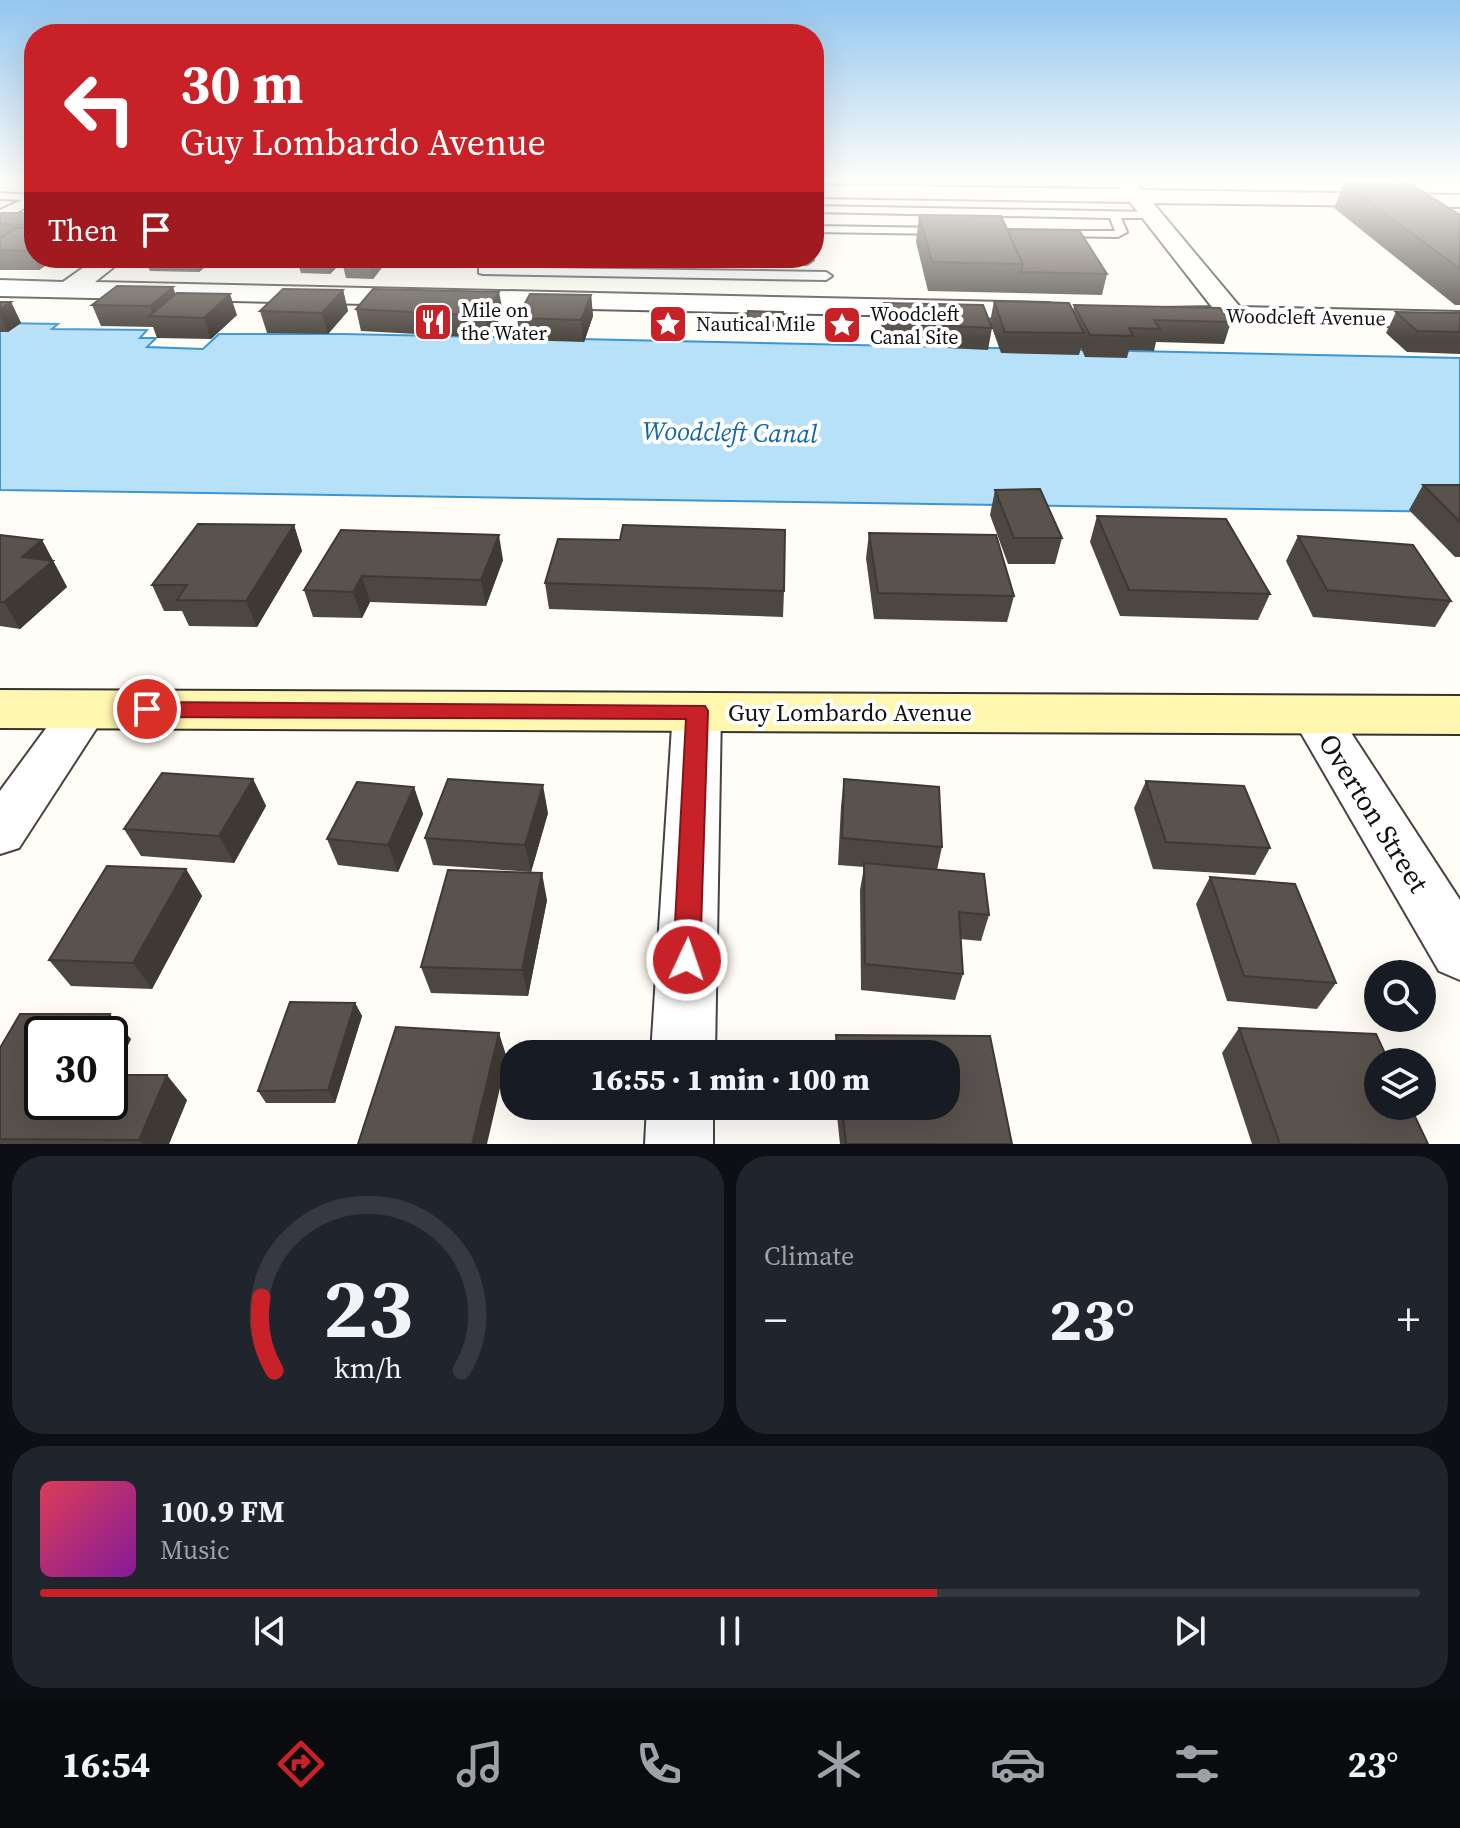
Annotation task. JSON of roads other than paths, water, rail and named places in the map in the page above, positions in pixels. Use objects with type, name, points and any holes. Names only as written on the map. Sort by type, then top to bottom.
[{"type":"street","points":[[1166,233],[1233,316]]},
{"type":"street","points":[[68,290],[99,268]]},
{"type":"street","points":[[0,288],[1071,312]]},
{"type":"street","name":"Woodcleft Avenue","points":[[1148,314],[1460,320]]},
{"type":"street","name":"Guy Lombardo Avenue","points":[[0,709],[1460,715]]},
{"type":"street","points":[[0,832],[86,709]]},
{"type":"street","points":[[684,1040],[697,711]]},
{"type":"street","name":"Overton Street","points":[[1314,714],[1460,952]]},
{"type":"street","points":[[679,1144],[680,1120]]},
{"type":"lane","points":[[1093,233],[1119,233]]},
{"type":"lane","points":[[817,268],[826,276],[827,307]]},
{"type":"lane","points":[[465,299],[483,270],[826,276]]},
{"type":"water","name":"Woodcleft Canal","points":[[0,323],[58,324],[52,329],[147,330],[140,338],[156,338],[147,347],[203,349],[219,334],[343,334],[1460,358],[1460,512],[0,490]]},
{"type":"place","name":"Mile on the Water","points":[[433,322]]},
{"type":"place","name":"Nautical Mile","points":[[668,324]]},
{"type":"place","name":"Woodcleft Canal Site","points":[[842,325]]}]
